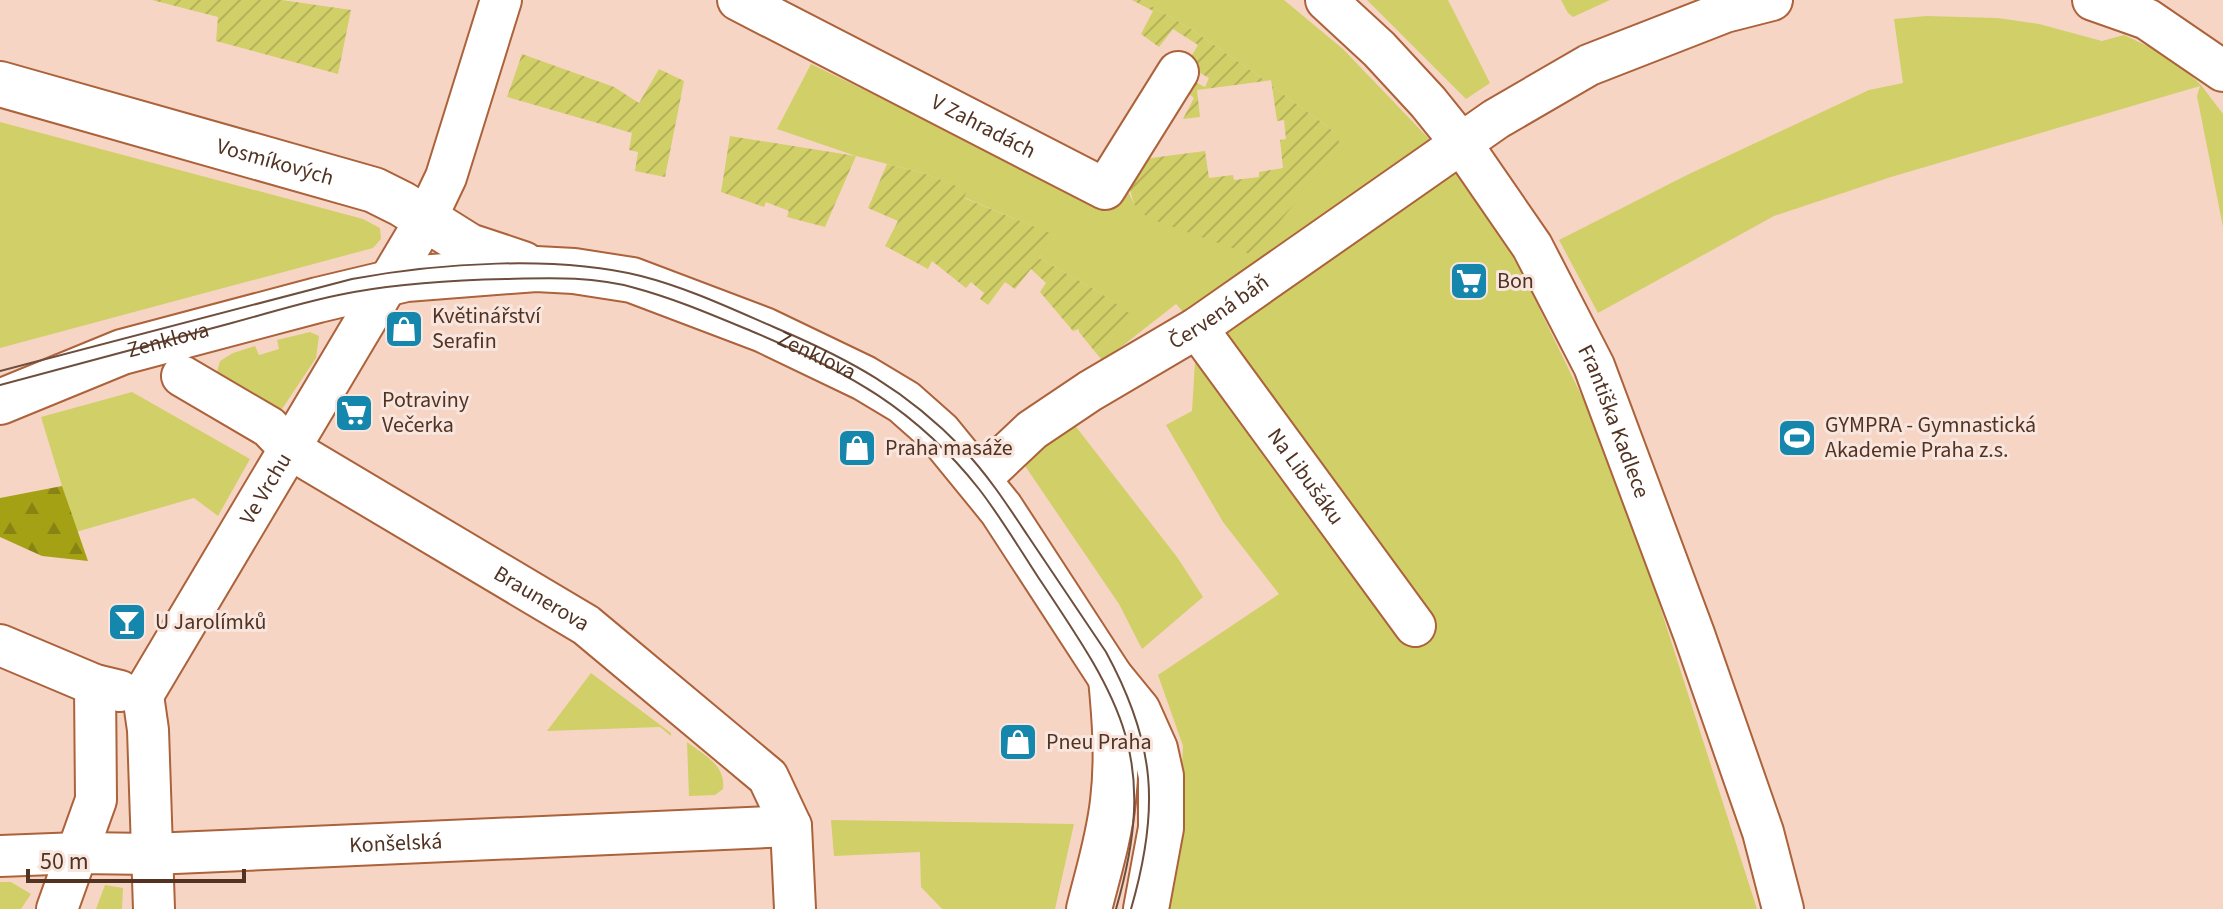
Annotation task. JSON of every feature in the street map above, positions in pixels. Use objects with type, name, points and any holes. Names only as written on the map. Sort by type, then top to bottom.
[{"type":"main road","name":"Vosmíkových","points":[[0,84],[374,190],[469,246],[536,269]]},
{"type":"main road","name":"Zenklova","points":[[0,402],[122,352],[388,283],[536,269],[632,280],[829,358],[904,402],[939,433],[979,480],[1147,728],[1161,776],[1161,828],[1146,909]]},
{"type":"main road","name":"Zenklova","points":[[1089,909],[1106,844],[1113,800],[1116,750],[1111,678]]},
{"type":"street","points":[[388,283],[426,219],[446,177],[501,0]]},
{"type":"street","name":"V Zahradách","points":[[738,0],[1105,189],[1178,72]]},
{"type":"street","name":"Františka Kadlece","points":[[1326,0],[1379,49],[1461,143],[1532,246],[1594,366],[1704,661],[1763,832],[1783,909]]},
{"type":"street","name":"Červená báň","points":[[979,480],[1032,430],[1090,391],[1197,328],[1461,143],[1589,65],[1725,12],[1772,0]]},
{"type":"street","points":[[2093,0],[2147,19],[2223,71]]},
{"type":"street","name":"Ve Vrchu","points":[[143,695],[388,283]]},
{"type":"street","name":"Na Libušáku","points":[[1197,328],[1415,626]]},
{"type":"street","name":"Braunerova","points":[[182,376],[269,427],[290,449],[586,625],[768,777],[791,826],[795,909]]},
{"type":"street","points":[[0,645],[95,685],[143,695],[148,730],[154,909]]},
{"type":"street","points":[[57,909],[96,800],[95,685]]},
{"type":"street","name":"Konšelská","points":[[0,856],[152,854],[791,826]]},
{"type":"shaded area","points":[[152,0],[282,0],[351,10],[338,74],[216,41],[218,17]]},
{"type":"shaded area","points":[[1132,0],[1141,0],[1191,29],[1266,81],[1197,90],[1200,117],[1183,119],[1194,98],[1184,90],[1195,82],[1205,87],[1209,78],[1186,65],[1198,45],[1173,29],[1159,47],[1141,34],[1153,11]]},
{"type":"shaded area","points":[[1141,0],[1284,0],[1343,49],[1435,145],[1514,256],[1614,463],[1757,909],[1169,909],[1177,865],[1183,746],[1158,675],[1279,594],[1223,522],[1166,425],[1192,411],[1197,328],[1176,304],[1103,361],[1096,353],[1131,315],[1099,292],[1039,258],[1054,235],[963,197],[966,190],[923,173],[856,156],[777,129],[811,64],[1104,206],[1129,193],[1134,204],[1252,255],[1336,133],[1272,86],[1271,80],[1266,81],[1191,29]]},
{"type":"shaded area","points":[[1367,0],[1448,0],[1490,83],[1466,99]]},
{"type":"shaded area","points":[[1561,0],[1610,0],[1573,17]]},
{"type":"shaded area","points":[[1926,16],[1998,18],[2039,24],[2102,41],[2124,35],[2171,57],[2201,85],[2223,114],[2223,227],[2197,96],[2200,86],[1891,177],[1774,216],[1598,313],[1559,240],[1689,174],[1869,90],[1903,83],[1894,19]]},
{"type":"shaded area","points":[[522,54],[614,87],[639,103],[659,69],[684,81],[665,177],[635,171],[638,152],[629,150],[632,133],[507,97]]},
{"type":"shaded area","points":[[1272,86],[1336,133],[1341,148],[1252,255],[1148,218],[1134,204],[1129,186],[1144,160],[1151,158],[1205,151],[1209,178],[1233,175],[1234,180],[1259,177],[1259,172],[1283,168],[1280,140],[1286,139],[1284,120],[1277,121]]},
{"type":"shaded area","points":[[0,122],[363,219],[380,228],[381,239],[373,248],[0,348]]},
{"type":"shaded area","points":[[730,136],[856,156],[825,227],[787,217],[789,211],[766,202],[764,207],[721,192]]},
{"type":"shaded area","points":[[887,164],[923,173],[967,190],[964,198],[1055,235],[1039,258],[1132,315],[1096,353],[1079,329],[1073,331],[1040,292],[1046,283],[1031,269],[1015,289],[1005,282],[988,305],[980,299],[984,293],[971,282],[966,288],[932,261],[928,269],[885,246],[898,221],[868,208]]},
{"type":"shaded area","points":[[310,332],[319,336],[316,358],[280,412],[222,379],[217,372],[220,361],[233,353],[255,346],[259,355],[279,349],[277,340]]},
{"type":"shaded area","points":[[132,392],[250,459],[218,516],[194,498],[76,532],[41,417]]},
{"type":"shaded area","points":[[1070,419],[1177,557],[1203,597],[1142,649],[1119,604],[1021,460]]},
{"type":"shaded area","points":[[591,673],[671,733],[671,736],[660,727],[547,731]]},
{"type":"shaded area","points":[[687,742],[712,761],[721,773],[723,789],[715,795],[689,796]]},
{"type":"shaded area","points":[[831,820],[1074,824],[1055,909],[942,909],[921,887],[920,852],[834,856]]},
{"type":"shaded area","points":[[0,882],[11,882],[31,894],[21,909],[0,909]]},
{"type":"shaded area","points":[[105,885],[123,888],[122,909],[96,909]]},
{"type":"green space","points":[[62,486],[88,561],[42,556],[0,537],[0,498]]},
{"type":"tram line","points":[[0,371],[352,279],[459,265],[497,264],[572,265],[641,276],[710,299],[829,352],[899,393],[963,449],[1005,502],[1106,652],[1135,717],[1144,747],[1148,778],[1146,840],[1131,909]]},
{"type":"tram line","points":[[0,385],[322,298],[430,282],[538,278],[603,281],[650,292],[821,363],[850,378],[905,415],[955,461],[994,510],[1067,621],[1111,696],[1125,732],[1133,770],[1134,810],[1129,856],[1116,909]]},
{"type":"place","name":"Bon","points":[[1469,281]]},
{"type":"place","name":"Květinářství Serafin","points":[[404,329]]},
{"type":"place","name":"Potraviny Večerka","points":[[354,413]]},
{"type":"place","name":"GYMPRA - Gymnastická Akademie Praha z.s.","points":[[1797,438]]},
{"type":"place","name":"Praha masáže","points":[[857,448]]},
{"type":"place","name":"U Jarolímků","points":[[127,622]]},
{"type":"place","name":"Pneu Praha","points":[[1018,742]]}]
